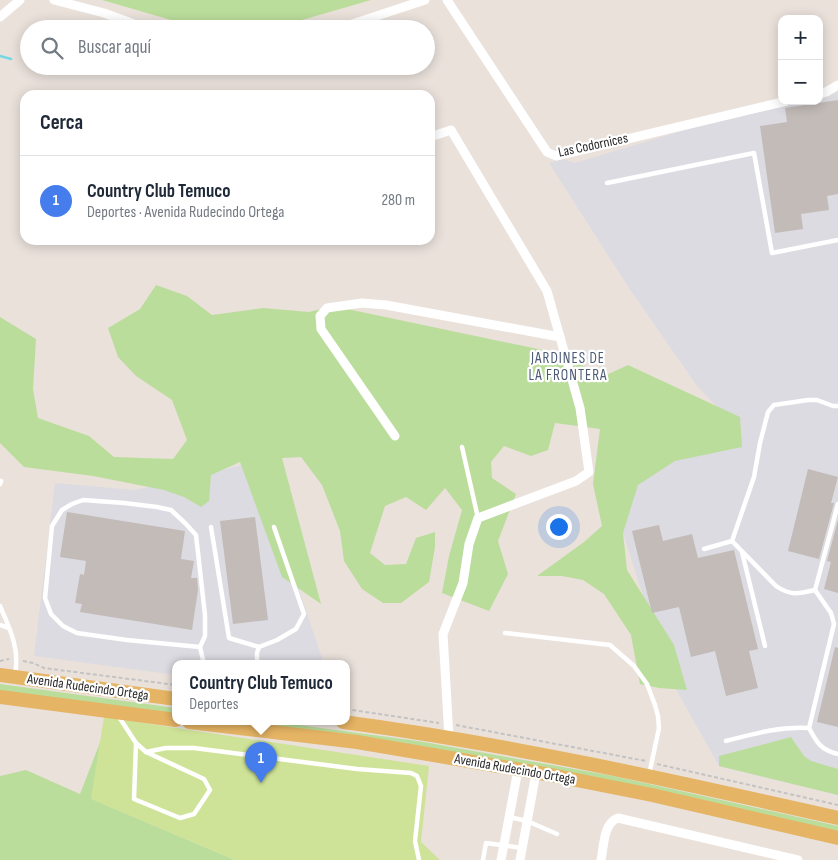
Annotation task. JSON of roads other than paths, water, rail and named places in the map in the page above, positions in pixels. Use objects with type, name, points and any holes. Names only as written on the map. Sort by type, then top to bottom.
[{"type":"main road","name":"Avenida Rudecindo Ortega","points":[[7,676],[172,698]]},
{"type":"main road","name":"Avenida Rudecindo Ortega","points":[[0,697],[172,720]]},
{"type":"main road","name":"Avenida Rudecindo Ortega","points":[[350,723],[449,738],[649,775],[838,818]]},
{"type":"main road","name":"Avenida Rudecindo Ortega","points":[[214,725],[358,742],[652,794],[838,838]]},
{"type":"street","points":[[0,17],[20,0]]},
{"type":"street","points":[[54,0],[122,20]]},
{"type":"street","points":[[364,20],[425,0]]},
{"type":"street","name":"Las Codornices","points":[[447,0],[547,152],[556,156],[778,103]]},
{"type":"street","points":[[823,93],[838,85]]},
{"type":"street","points":[[435,135],[451,130],[547,291],[580,408],[589,472],[576,480],[478,518],[469,544],[463,583],[443,634],[449,738]]},
{"type":"street","points":[[395,436],[321,329],[320,316],[327,308],[350,304],[386,305],[560,337]]},
{"type":"street","points":[[501,860],[518,770]]},
{"type":"street","points":[[520,860],[536,773]]},
{"type":"street","points":[[601,860],[608,827],[612,821],[618,818],[798,860]]},
{"type":"lane","points":[[606,183],[754,153],[772,253],[838,240]]},
{"type":"lane","points":[[732,541],[754,477],[760,442],[768,412],[774,405],[808,400],[816,400],[838,406]]},
{"type":"lane","points":[[462,447],[478,518]]},
{"type":"lane","points":[[200,647],[77,633],[63,626],[51,614],[45,598],[52,526],[62,510],[83,500],[132,504],[171,510],[185,523],[196,536],[204,605],[205,636],[200,647],[203,660]]},
{"type":"lane","points":[[838,504],[815,590],[831,613],[834,624],[808,728],[816,741],[826,751],[838,754]]},
{"type":"lane","points":[[212,527],[229,638],[259,647],[277,640],[296,629],[304,614],[274,527]]},
{"type":"lane","points":[[704,549],[732,541]]},
{"type":"lane","points":[[732,541],[784,591],[796,594],[815,590]]},
{"type":"lane","points":[[742,551],[764,646]]},
{"type":"lane","points":[[0,606],[15,643],[17,660],[7,676]]},
{"type":"lane","points":[[0,625],[9,628]]},
{"type":"lane","points":[[505,633],[610,645],[634,666],[652,695],[658,716],[658,734],[649,775]]},
{"type":"lane","points":[[257,660],[259,647]]},
{"type":"lane","points":[[116,713],[136,742],[146,752],[204,779],[210,790],[194,814],[180,818],[134,799],[136,742]]},
{"type":"lane","points":[[726,742],[770,730],[793,727],[808,728]]},
{"type":"lane","points":[[146,752],[166,748],[194,748],[410,773],[417,776],[421,786],[415,841],[419,860]]},
{"type":"lane","points":[[509,817],[527,821],[557,834]]},
{"type":"lane","points":[[483,860],[486,843],[522,848]]},
{"type":"waterway","points":[[0,56],[11,59]]},
{"type":"place","name":"Country Club Temuco","points":[[261,783]]},
{"type":"district","name":"JARDINES DE LA FRONTERA","points":[[568,366]]}]
